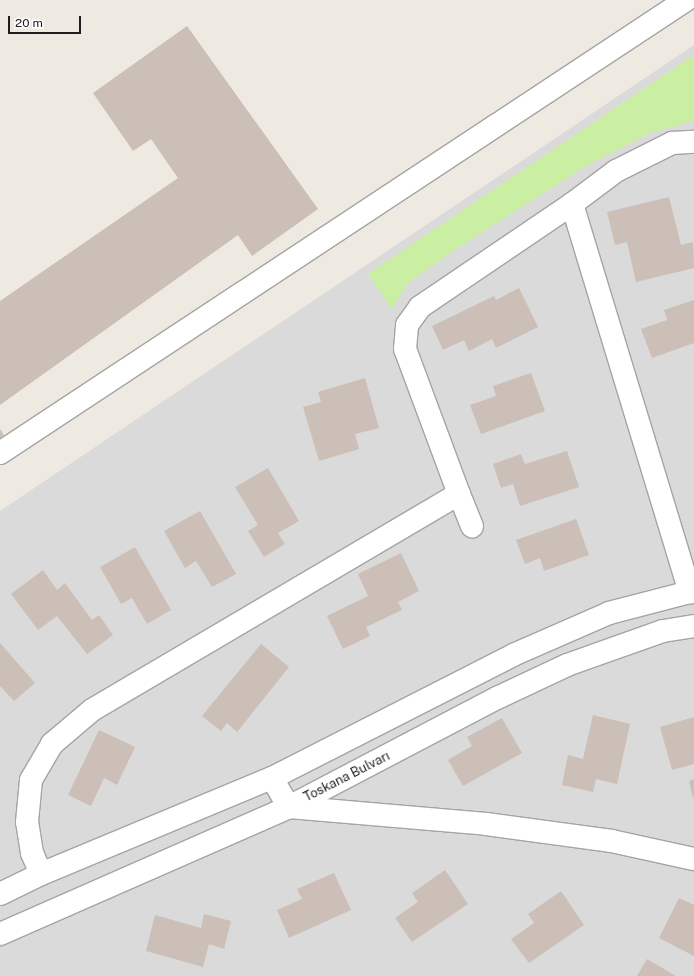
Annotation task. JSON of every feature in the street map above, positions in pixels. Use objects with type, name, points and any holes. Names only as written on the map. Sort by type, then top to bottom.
[{"type":"street","points":[[0,453],[362,216],[686,0]]},
{"type":"street","points":[[472,527],[405,349],[407,325],[420,307],[572,204],[616,171],[672,143],[694,142]]},
{"type":"street","points":[[0,894],[41,874],[272,778],[513,654],[609,613],[692,591],[572,204]]},
{"type":"street","points":[[41,874],[32,853],[28,822],[31,780],[52,744],[92,710],[459,494]]},
{"type":"street","name":"Toskana Bulvarı","points":[[0,934],[289,807],[497,698],[567,665],[663,631],[694,626]]},
{"type":"street","points":[[272,778],[289,807],[486,824],[612,841],[694,859]]},
{"type":"shaded area","points":[[694,45],[694,976],[0,976],[0,511]]},
{"type":"green space","points":[[694,55],[694,121],[650,133],[586,166],[459,247],[408,283],[392,309],[368,274]]},
{"type":"building","points":[[187,26],[318,209],[252,256],[238,235],[0,405],[0,301],[178,178],[151,139],[133,151],[93,93]]},
{"type":"building","points":[[669,197],[681,245],[693,242],[694,268],[636,282],[627,242],[615,245],[607,212]]},
{"type":"building","points":[[519,288],[538,327],[496,348],[492,339],[469,351],[464,340],[443,350],[432,326],[494,296],[496,300]]},
{"type":"building","points":[[694,300],[694,343],[652,358],[641,329],[667,320],[664,310]]},
{"type":"building","points":[[531,373],[545,411],[481,434],[470,405],[496,396],[493,386]]},
{"type":"building","points":[[365,378],[379,428],[355,434],[359,449],[319,461],[303,407],[321,402],[318,392]]},
{"type":"building","points":[[0,429],[4,435],[0,438]]},
{"type":"building","points":[[567,451],[579,487],[520,506],[513,484],[501,488],[493,464],[521,454],[525,464]]},
{"type":"building","points":[[268,468],[299,521],[278,533],[285,544],[264,557],[248,531],[258,525],[235,487]]},
{"type":"building","points":[[200,511],[236,574],[212,587],[196,561],[185,568],[164,531]]},
{"type":"building","points":[[576,519],[589,555],[544,571],[540,558],[525,564],[516,540]]},
{"type":"building","points":[[135,547],[171,610],[147,624],[132,598],[121,604],[100,567]]},
{"type":"building","points":[[401,553],[419,591],[398,602],[402,610],[366,627],[370,636],[343,649],[327,616],[368,596],[358,574]]},
{"type":"building","points":[[43,570],[57,590],[65,583],[92,620],[99,615],[113,635],[87,654],[57,616],[38,630],[11,594]]},
{"type":"building","points":[[0,643],[35,683],[14,701],[0,686]]},
{"type":"building","points":[[261,644],[289,667],[237,732],[227,723],[221,731],[202,716]]},
{"type":"building","points":[[593,715],[630,724],[617,784],[596,779],[593,792],[562,785],[568,755],[583,759]]},
{"type":"building","points":[[694,717],[694,764],[672,770],[660,727]]},
{"type":"building","points":[[502,718],[522,753],[463,786],[448,760],[472,746],[467,737]]},
{"type":"building","points":[[99,730],[135,747],[117,785],[104,778],[91,806],[68,795]]},
{"type":"building","points":[[694,779],[694,797],[693,798],[689,781]]},
{"type":"building","points":[[445,870],[468,904],[412,942],[395,918],[418,902],[412,893]]},
{"type":"building","points":[[334,873],[351,910],[289,938],[277,910],[302,899],[297,889]]},
{"type":"building","points":[[561,891],[584,925],[529,963],[511,939],[534,923],[528,914]]},
{"type":"building","points":[[679,898],[694,905],[694,956],[659,938]]},
{"type":"building","points":[[204,914],[231,921],[224,949],[209,944],[203,967],[146,951],[155,915],[201,928]]},
{"type":"building","points":[[647,959],[676,976],[637,976]]}]
